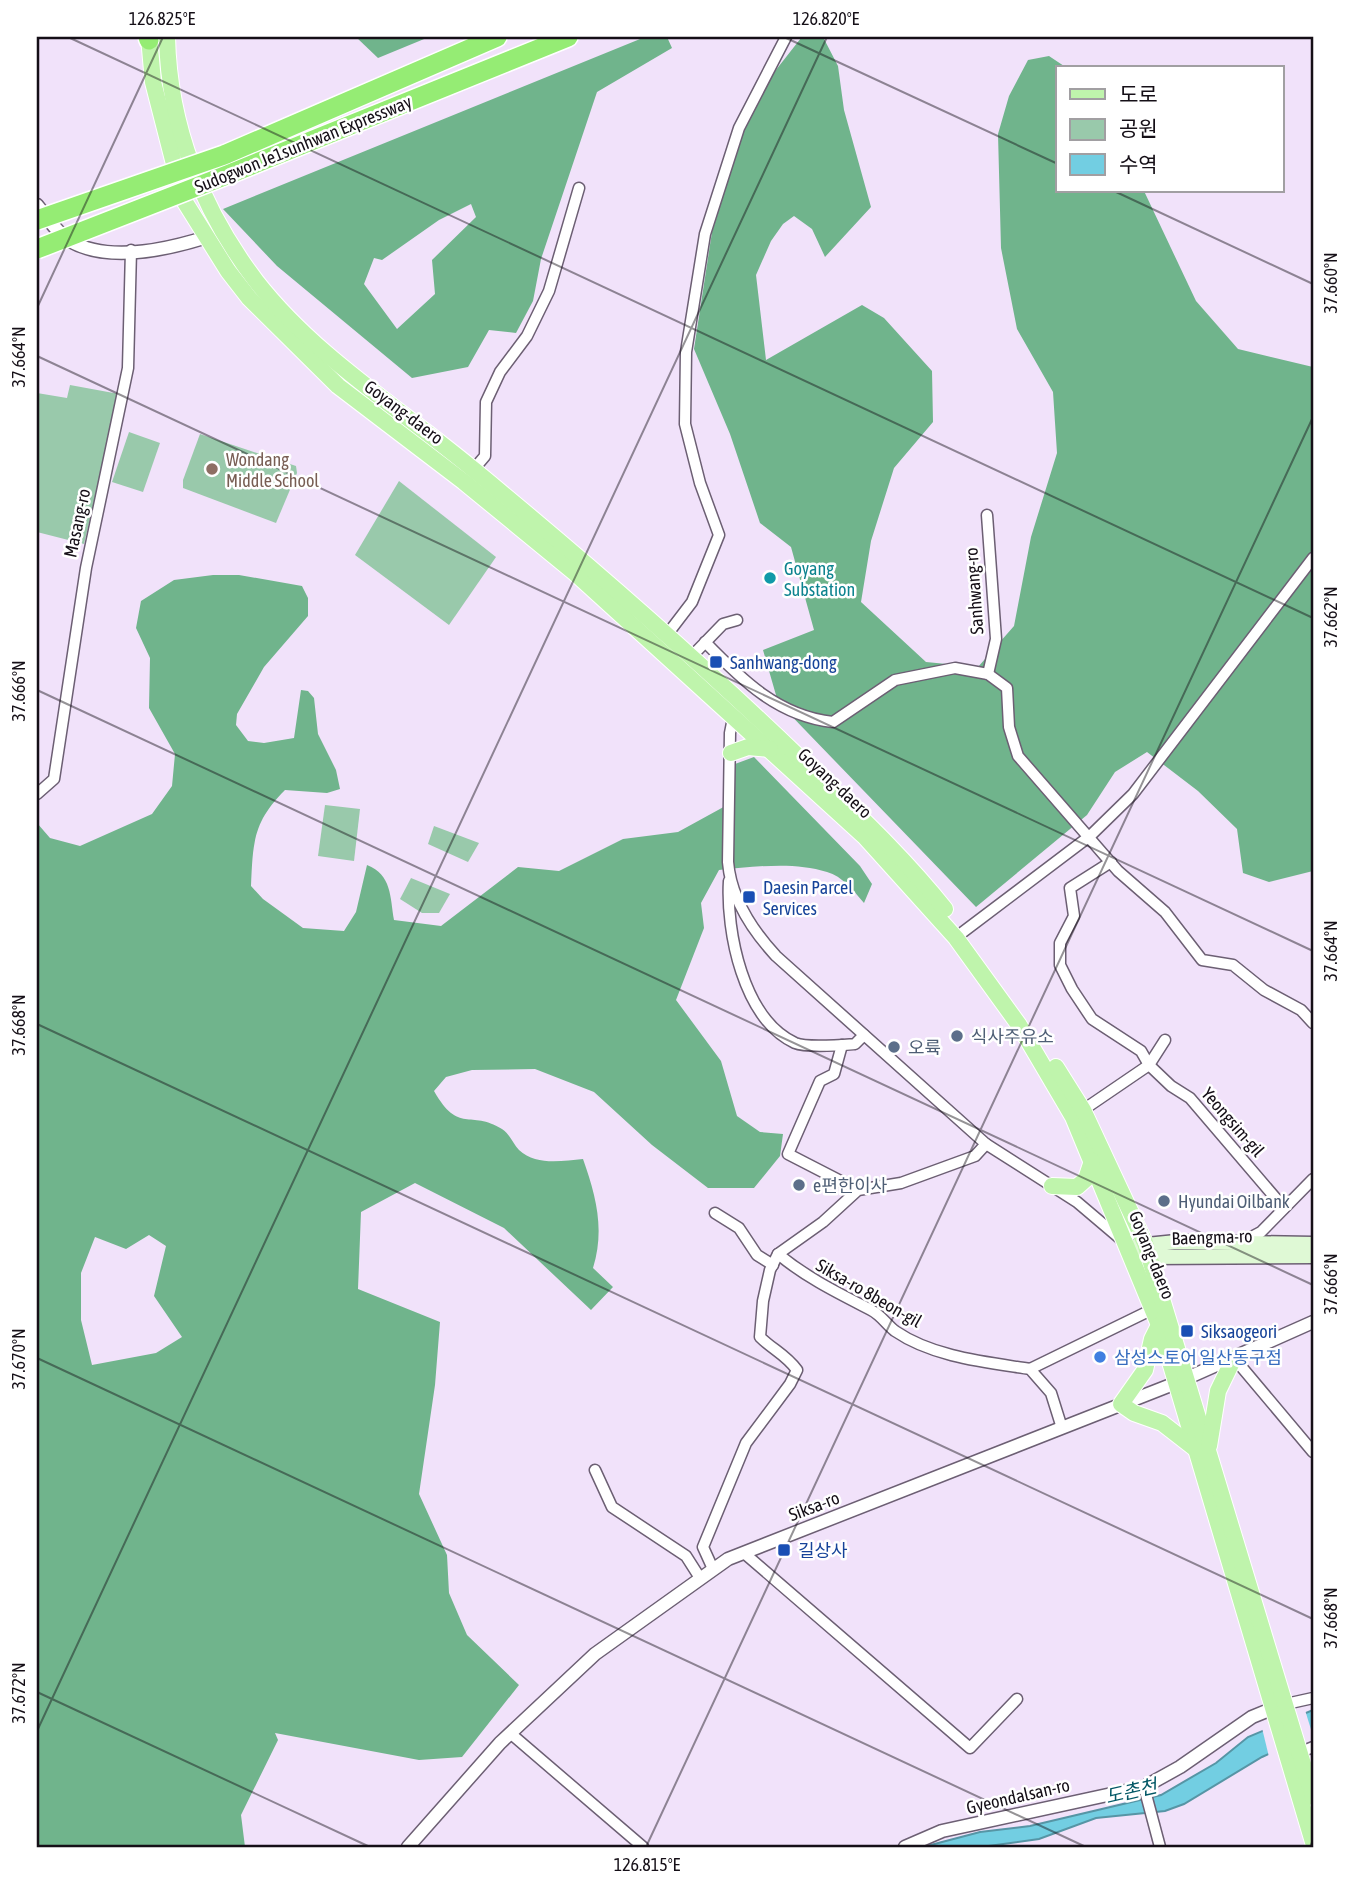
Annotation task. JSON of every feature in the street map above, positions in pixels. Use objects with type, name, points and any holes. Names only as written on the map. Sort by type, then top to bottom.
[{"type":"highway","name":"Sudogwon Je1sunhwan Expressway","points":[[37,249],[228,164],[497,37]]},
{"type":"highway","name":"Sudogwon Je1sunhwan Expressway","points":[[37,220],[228,164],[568,37]]},
{"type":"main road","name":"Goyang-daero","points":[[153,38],[153,82],[183,199],[282,312],[351,373],[474,469],[691,657],[900,855],[963,933],[1028,1022],[1083,1110],[1141,1250],[1281,1712],[1297,1751]]},
{"type":"main road","name":"Goyang-daero","points":[[214,235],[249,298],[329,377],[575,573],[864,836],[956,938],[1019,1025],[1073,1116],[1092,1161],[1141,1250],[1153,1309],[1182,1380]]},
{"type":"main road","points":[[731,753],[748,747],[771,750]]},
{"type":"main road","points":[[1052,1185],[1077,1187],[1086,1179],[1092,1161]]},
{"type":"main road","name":"Baengma-ro","points":[[1141,1250],[1240,1243],[1313,1244]]},
{"type":"main road","name":"Baengma-ro","points":[[1141,1250],[1313,1256]]},
{"type":"main road","points":[[1159,1325],[1152,1339],[1145,1370],[1121,1404],[1133,1413],[1162,1423],[1203,1450],[1216,1398],[1234,1358]]},
{"type":"main road","points":[[1297,1751],[1313,1797]]},
{"type":"main road","points":[[1297,1751],[1313,1842]]},
{"type":"street","points":[[666,636],[692,603],[719,535],[700,483],[685,424],[686,352],[705,234],[739,128],[761,80],[786,37]]},
{"type":"street","points":[[474,469],[485,456],[486,402],[500,372],[527,336],[549,291],[579,188]]},
{"type":"street","points":[[37,205],[67,239],[86,248],[163,250],[214,235]]},
{"type":"street","name":"Masang-ro","points":[[37,794],[54,779],[84,579],[128,368],[131,250]]},
{"type":"street","name":"Sanhwang-ro","points":[[987,515],[996,639],[988,674]]},
{"type":"street","points":[[963,933],[1090,836],[1133,794],[1313,558]]},
{"type":"street","points":[[691,657],[723,624],[737,620]]},
{"type":"street","name":"Goyang-daero","points":[[705,642],[751,688],[775,704],[814,720],[833,722],[895,680],[955,668],[988,674]]},
{"type":"street","points":[[988,674],[1007,688],[1009,727],[1018,757],[1111,862],[1165,912],[1202,960],[1233,965],[1264,990],[1301,1010],[1313,1023]]},
{"type":"street","points":[[738,701],[733,717],[731,753],[728,916],[746,985],[754,1004],[771,1024],[796,1044],[855,1044],[864,1035]]},
{"type":"street","name":"Yeongsim-gil","points":[[1111,862],[1070,888],[1074,916],[1060,943],[1059,965],[1092,1019],[1141,1051],[1149,1065],[1171,1086],[1190,1098],[1284,1208]]},
{"type":"street","points":[[729,878],[752,929],[776,956],[986,1144],[1077,1202],[1141,1250]]},
{"type":"street","points":[[1083,1110],[1149,1065],[1166,1040]]},
{"type":"street","points":[[842,1045],[834,1074],[820,1081],[788,1154],[858,1190]]},
{"type":"street","points":[[713,1569],[703,1547],[746,1443],[790,1384],[797,1370],[785,1354],[760,1337],[763,1301],[778,1254],[823,1222],[858,1190],[901,1183],[975,1156],[986,1144]]},
{"type":"street","points":[[1240,1243],[1261,1232],[1313,1180]]},
{"type":"street","points":[[715,1213],[739,1228],[757,1255],[773,1265]]},
{"type":"street","name":"Siksa-ro 8beon-gil","points":[[778,1254],[806,1277],[878,1314],[896,1331],[925,1345],[960,1357],[1030,1369]]},
{"type":"street","points":[[1062,1428],[1051,1394],[1030,1369],[1153,1309]]},
{"type":"street","name":"Siksa-ro","points":[[408,1847],[510,1733],[595,1654],[713,1569],[744,1553],[1182,1380],[1313,1322]]},
{"type":"street","points":[[1234,1358],[1313,1452]]},
{"type":"street","points":[[595,1470],[612,1507],[686,1556],[701,1578]]},
{"type":"street","points":[[744,1553],[970,1748],[1017,1699]]},
{"type":"street","points":[[1281,1712],[1313,1698]]},
{"type":"street","name":"Gyeondalsan-ro","points":[[905,1847],[942,1831],[1146,1790],[1241,1724],[1281,1712]]},
{"type":"street","points":[[510,1733],[643,1847]]},
{"type":"street","points":[[1146,1790],[1160,1847]]},
{"type":"green space","points":[[356,37],[429,37],[378,58]]},
{"type":"green space","points":[[645,37],[667,37],[672,48],[597,92],[541,259],[533,301],[516,333],[489,330],[468,367],[412,378],[277,266],[223,209]],"holes":[[[471,204],[476,217],[432,260],[435,294],[397,329],[364,284],[374,258],[382,260],[439,220]]]},
{"type":"green space","points":[[823,37],[838,66],[844,110],[871,207],[825,257],[812,229],[794,216],[783,224],[771,241],[756,275],[766,360],[862,305],[884,318],[932,371],[933,422],[894,468],[871,541],[861,602],[926,662],[978,667],[1014,626],[1031,537],[1057,453],[1053,392],[1017,329],[1001,248],[998,134],[1009,96],[1028,60],[1049,56],[1064,66],[1056,66],[1056,192],[1144,192],[1196,301],[1238,349],[1313,367],[1313,871],[1269,882],[1243,873],[1237,829],[1198,791],[1147,752],[1115,772],[1087,815],[976,907],[778,702],[763,650],[814,630],[791,547],[760,523],[730,434],[694,349],[712,232],[754,98],[801,38]]},
{"type":"green space","points":[[70,385],[119,394],[84,544],[37,532],[37,393],[67,398]]},
{"type":"green space","points":[[129,432],[160,443],[143,492],[112,482]]},
{"type":"green space","points":[[200,434],[296,466],[297,473],[276,523],[183,488],[183,480]]},
{"type":"green space","points":[[399,481],[496,557],[449,625],[355,555]]},
{"type":"green space","points":[[239,575],[302,586],[308,598],[308,616],[264,667],[237,714],[236,725],[248,741],[264,743],[294,738],[301,690],[308,691],[314,698],[318,734],[336,770],[340,789],[327,793],[285,790],[266,812],[257,834],[251,886],[263,899],[303,928],[344,931],[356,912],[367,865],[375,869],[385,881],[394,920],[441,926],[518,867],[559,871],[623,839],[678,832],[729,804],[735,764],[754,757],[860,866],[872,884],[864,903],[838,877],[814,869],[773,866],[719,870],[701,903],[704,928],[676,1000],[721,1061],[737,1116],[760,1132],[783,1134],[780,1156],[754,1188],[708,1188],[652,1145],[594,1092],[535,1069],[472,1070],[446,1077],[434,1091],[451,1113],[465,1119],[491,1123],[502,1129],[526,1155],[550,1161],[583,1159],[592,1186],[599,1226],[593,1268],[613,1287],[591,1310],[504,1228],[415,1183],[361,1212],[358,1289],[440,1322],[435,1385],[419,1494],[447,1555],[449,1593],[467,1635],[519,1685],[462,1757],[419,1760],[275,1733],[278,1740],[241,1815],[245,1847],[37,1847],[37,823],[50,838],[80,846],[152,814],[172,786],[175,754],[149,708],[150,658],[136,628],[141,601],[174,580]],"holes":[[[149,1235],[166,1246],[154,1296],[182,1337],[156,1353],[92,1365],[81,1320],[81,1273],[95,1237],[126,1249]]]},
{"type":"green space","points":[[325,805],[360,809],[354,861],[318,856]]},
{"type":"green space","points":[[434,826],[479,843],[468,862],[428,844]]},
{"type":"green space","points":[[411,878],[450,894],[439,913],[422,913],[400,899]]},
{"type":"water","points":[[1313,1710],[1313,1734],[1262,1757],[1184,1804],[1165,1811],[1096,1818],[1039,1839],[981,1847],[923,1847],[980,1832],[1030,1826],[1161,1795],[1216,1763],[1248,1737]]},
{"type":"pier","points":[[1305,1710],[1313,1736],[1269,1757],[1262,1728]]},
{"type":"place","name":"Wondang Middle School","points":[[212,469]]},
{"type":"place","name":"Goyang Substation","points":[[770,578]]},
{"type":"place","name":"Sanhwang-dong","points":[[716,662]]},
{"type":"place","name":"Daesin Parcel Services","points":[[749,897]]},
{"type":"place","name":"식사주유소","points":[[957,1036]]},
{"type":"place","name":"오륙","points":[[894,1047]]},
{"type":"place","name":"e편한이사","points":[[799,1185]]},
{"type":"place","name":"Hyundai Oilbank","points":[[1164,1201]]},
{"type":"place","name":"Siksaogeori","points":[[1187,1331]]},
{"type":"place","name":"삼성스토어 일산동구점","points":[[1100,1357]]},
{"type":"place","name":"길상사","points":[[784,1550]]},
{"type":"water label","name":"도촌천","points":[[1131,1791]]}]
